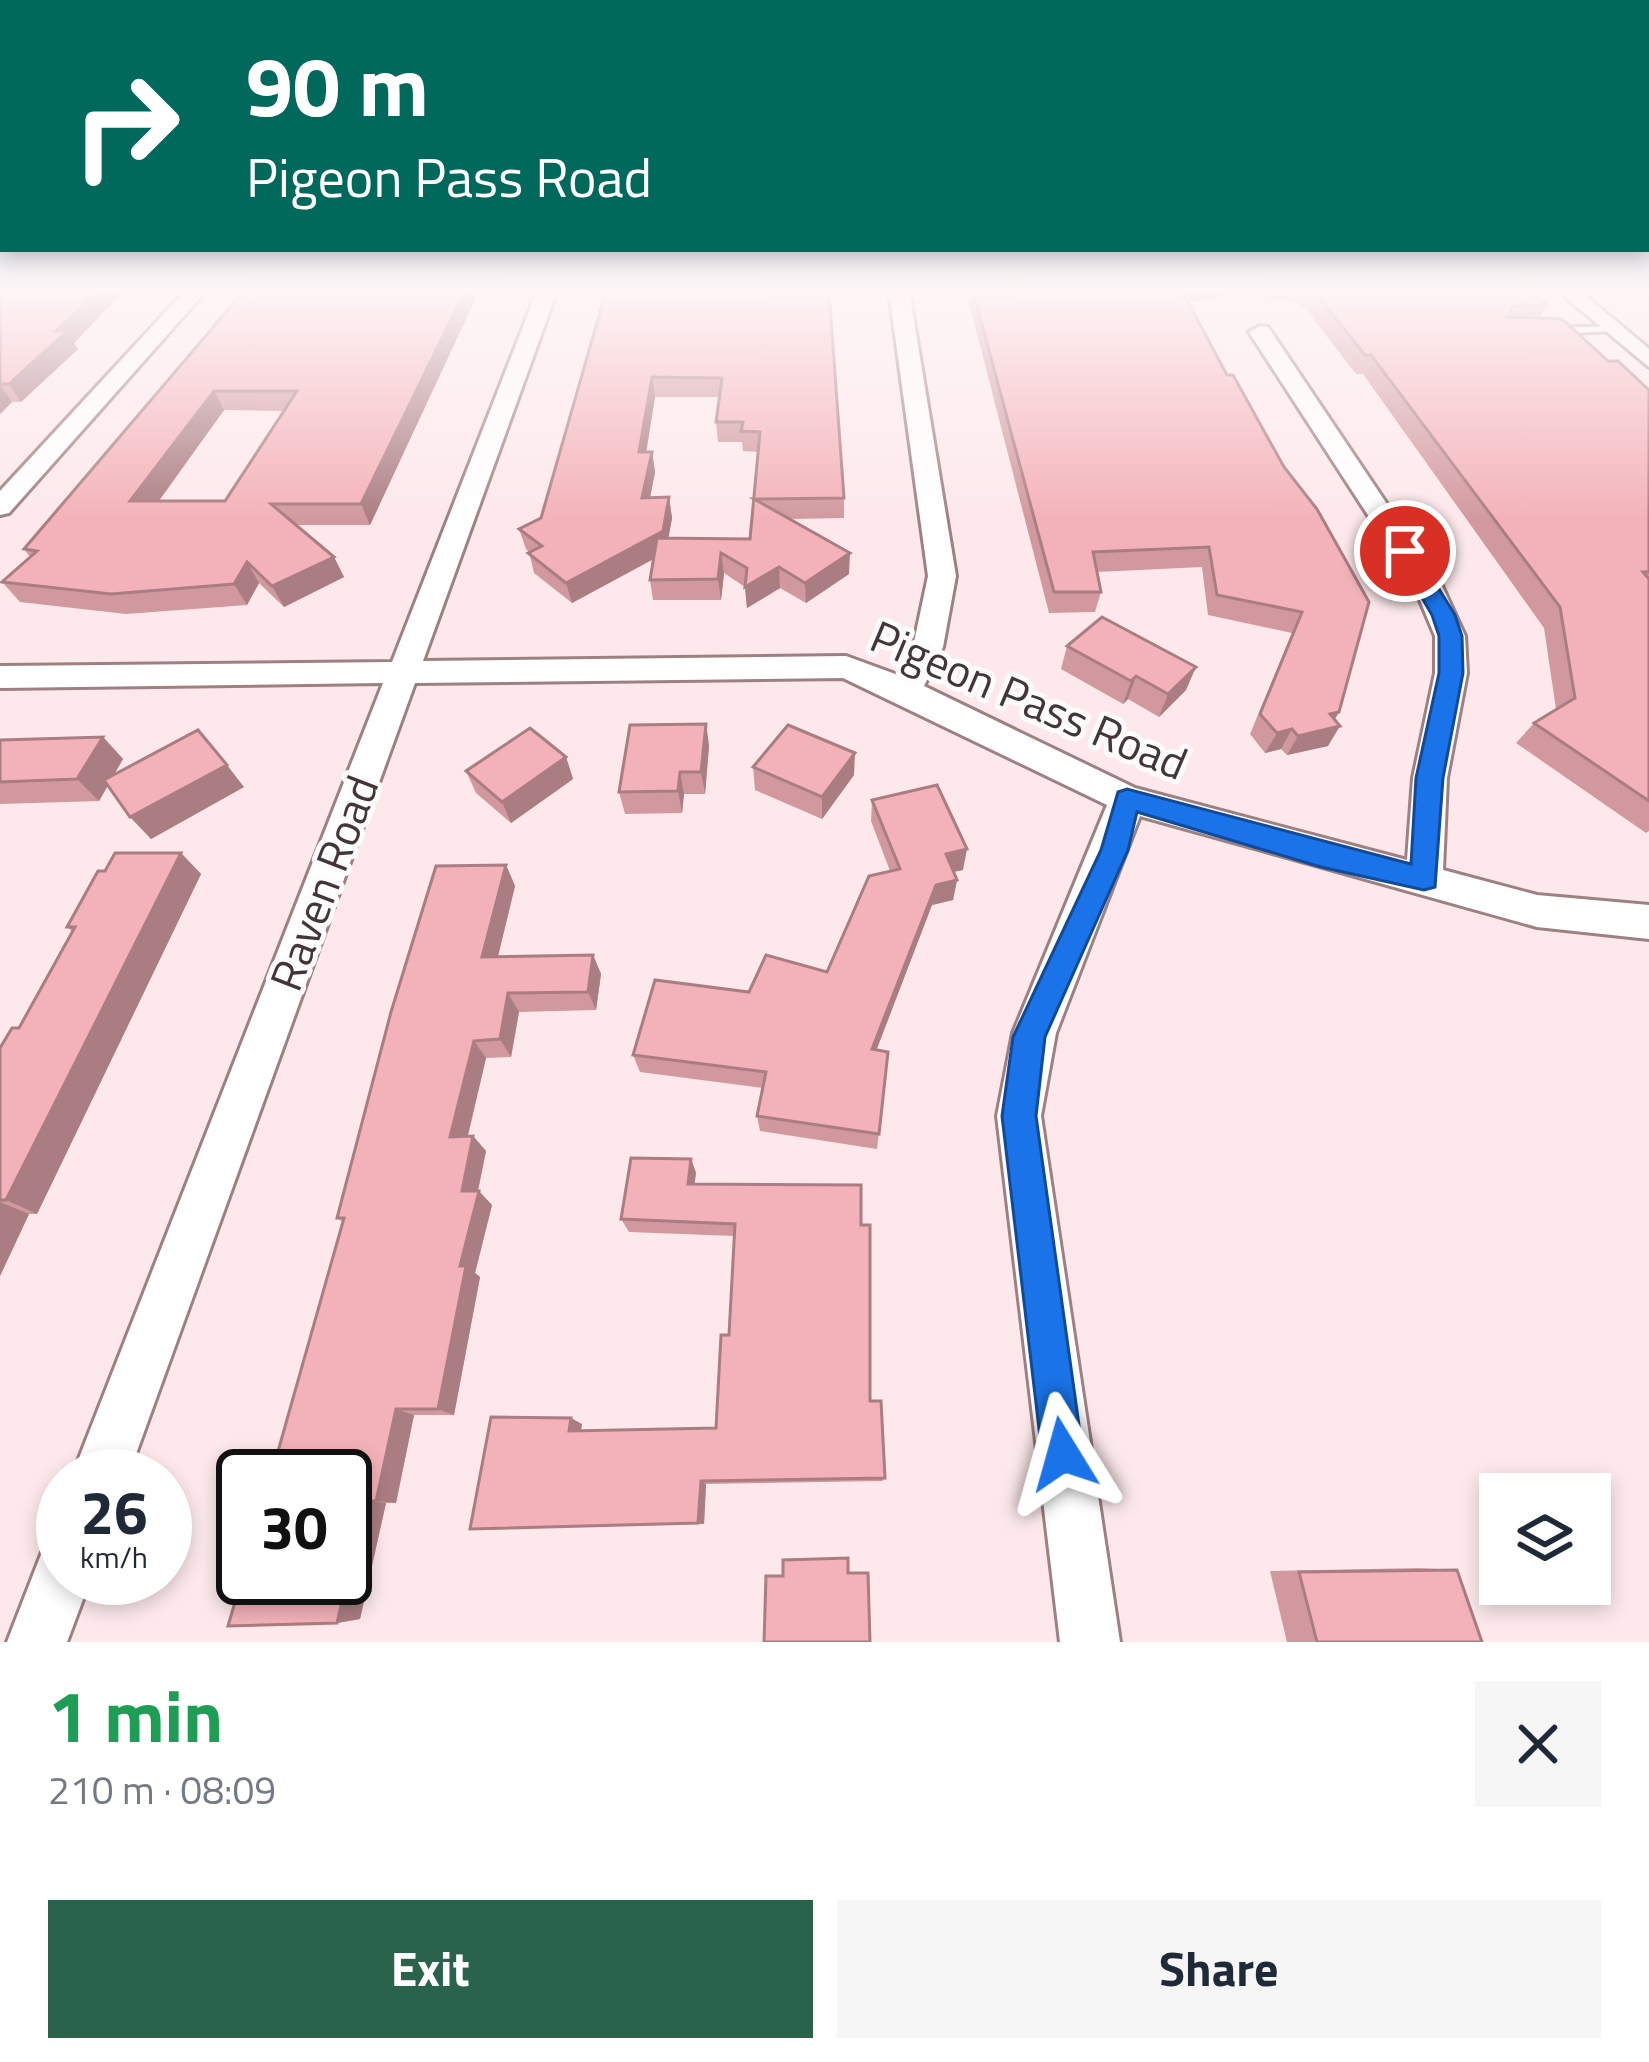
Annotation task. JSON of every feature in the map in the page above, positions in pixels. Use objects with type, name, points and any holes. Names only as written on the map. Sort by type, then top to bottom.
[{"type":"street","points":[[0,507],[126,368]]},
{"type":"street","name":"Raven Road","points":[[110,1449],[518,368]]},
{"type":"street","points":[[907,688],[928,646],[942,576],[911,368]]},
{"type":"street","points":[[1284,368],[1428,586],[1450,636],[1451,673],[1430,778],[1424,878]]},
{"type":"street","name":"Pigeon Pass Road","points":[[0,677],[846,668],[907,688],[1127,799],[1537,911],[1649,922]]},
{"type":"street","points":[[1090,1642],[1029,1218],[1020,1102],[1029,1037],[1114,850],[1127,799]]},
{"type":"street","points":[[37,1642],[51,1605]]},
{"type":"building","points":[[0,368],[27,368],[9,384],[0,384]]},
{"type":"building","points":[[179,368],[428,368],[361,504],[271,504],[334,557],[272,586],[247,562],[234,584],[111,594],[2,582],[37,551],[24,549]],"holes":[[[214,391],[297,391],[225,501],[130,501]]]},
{"type":"building","points":[[584,368],[835,368],[844,498],[754,499],[850,553],[805,583],[779,567],[745,587],[747,568],[721,553],[718,579],[650,580],[657,538],[750,539],[760,432],[741,431],[743,422],[716,422],[722,378],[652,377],[639,452],[652,452],[642,498],[669,497],[663,531],[566,583],[528,553],[542,546],[519,529],[541,518]]},
{"type":"building","points":[[994,368],[1223,368],[1233,375],[1284,467],[1317,509],[1369,602],[1339,712],[1330,714],[1340,726],[1298,736],[1292,729],[1277,733],[1260,714],[1302,612],[1217,595],[1209,547],[1093,552],[1101,592],[1054,592]]},
{"type":"building","points":[[1380,368],[1625,368],[1649,390],[1649,572],[1643,572],[1649,579],[1649,801],[1534,723],[1575,698],[1560,607]]},
{"type":"building","points":[[1102,617],[1196,667],[1168,694],[1136,676],[1131,681],[1067,646]]},
{"type":"building","points":[[706,724],[701,772],[680,772],[678,791],[619,792],[630,725]]},
{"type":"building","points":[[788,725],[855,753],[822,797],[753,767]]},
{"type":"building","points":[[530,728],[566,757],[502,802],[466,771]]},
{"type":"building","points":[[198,730],[227,765],[130,817],[104,780]]},
{"type":"building","points":[[103,737],[77,779],[0,782],[0,740]]},
{"type":"building","points":[[937,785],[967,849],[946,854],[957,880],[936,885],[872,1049],[888,1052],[879,1134],[757,1116],[766,1072],[633,1055],[655,980],[749,992],[766,955],[827,972],[869,876],[900,869],[872,800]]},
{"type":"building","points":[[115,853],[181,853],[6,1200],[0,1200],[0,1048],[12,1028],[19,1028],[75,927],[67,927],[98,871],[105,871]]},
{"type":"building","points":[[506,865],[482,957],[593,955],[588,992],[508,993],[500,1039],[474,1041],[450,1137],[473,1136],[462,1191],[479,1191],[460,1266],[466,1266],[438,1409],[396,1409],[376,1501],[372,1501],[372,1449],[279,1449],[344,1218],[337,1218],[391,1012],[436,866]]},
{"type":"building","points":[[631,1158],[691,1159],[688,1184],[861,1185],[861,1225],[870,1225],[870,1401],[881,1401],[885,1478],[701,1481],[698,1523],[470,1529],[491,1417],[571,1418],[569,1431],[716,1428],[721,1335],[729,1335],[735,1224],[621,1219]]},
{"type":"building","points":[[848,1558],[848,1573],[868,1573],[870,1642],[764,1642],[766,1576],[783,1576],[783,1560]]},
{"type":"building","points":[[1457,1570],[1482,1642],[1317,1642],[1299,1572]]},
{"type":"building","points":[[234,1605],[341,1605],[337,1623],[228,1626]]},
{"type":"route","points":[[1063,1454],[1019,1116],[1029,1037],[1114,850],[1127,799],[1321,855],[1424,878],[1430,778],[1451,673],[1450,636],[1444,615],[1405,551]]}]
